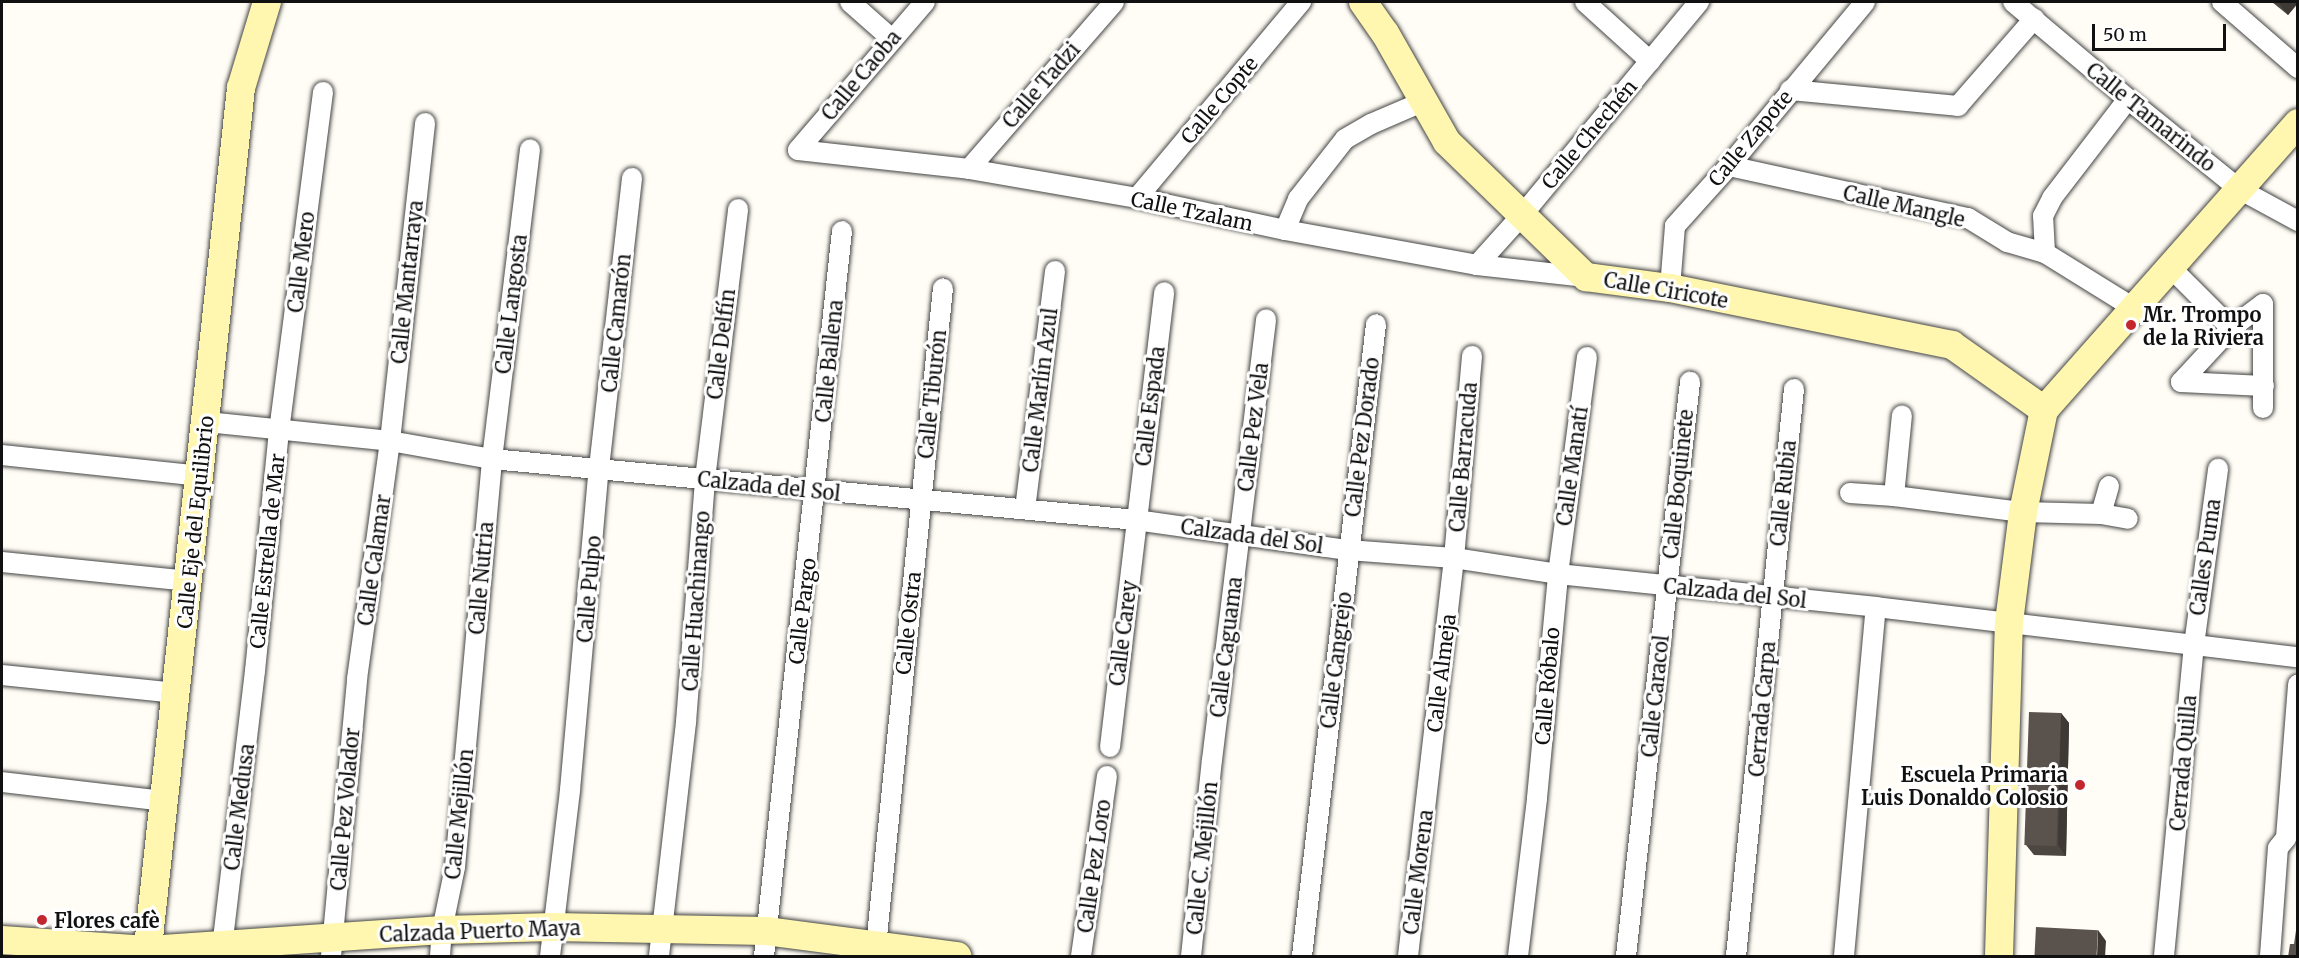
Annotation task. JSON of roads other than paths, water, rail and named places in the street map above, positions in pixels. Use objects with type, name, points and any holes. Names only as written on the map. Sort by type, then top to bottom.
[{"type":"street","name":"Calle Eje del Equilibrio","points":[[147,953],[207,422],[241,88],[267,2]]},
{"type":"street","points":[[850,2],[892,39]]},
{"type":"street","name":"Calle Caoba","points":[[798,150],[925,2]]},
{"type":"street","name":"Calle Tadzi","points":[[969,169],[1114,2]]},
{"type":"street","name":"Calle Copte","points":[[1137,198],[1301,2]]},
{"type":"street","name":"Calle Ciricote","points":[[1363,2],[1385,33],[1422,102],[1447,142],[1586,277],[1670,288],[1952,345],[2044,410]]},
{"type":"street","points":[[1585,2],[1650,61]]},
{"type":"street","name":"Calle Chechén","points":[[1477,265],[1523,214],[1699,2]]},
{"type":"street","name":"Calle Zapote","points":[[1670,288],[1675,226],[1729,166],[1865,2]]},
{"type":"street","name":"Calle Tamarindo","points":[[2013,2],[2239,189],[2298,221]]},
{"type":"street","points":[[2222,2],[2298,68]]},
{"type":"street","points":[[1790,90],[1958,106],[2034,19]]},
{"type":"street","name":"Calle Mero","points":[[279,431],[323,92]]},
{"type":"street","points":[[2045,253],[2043,216],[2052,198],[2128,99]]},
{"type":"street","points":[[1285,230],[1298,199],[1345,139],[1422,102]]},
{"type":"street","name":"Calle Mantarraya","points":[[390,441],[425,123]]},
{"type":"street","points":[[1999,957],[2009,622],[2023,512],[2044,410],[2132,307],[2171,268],[2298,123]]},
{"type":"street","name":"Calle Langosta","points":[[492,459],[530,149]]},
{"type":"street","name":"Calle Tzalam","points":[[798,150],[969,169],[1137,198],[1285,230],[1477,265],[1586,277]]},
{"type":"street","name":"Calle Mangle","points":[[1729,166],[1968,218],[2007,242],[2045,253],[2132,307]]},
{"type":"street","name":"Calle Camarón","points":[[599,468],[632,178]]},
{"type":"street","name":"Calle Delfín","points":[[705,479],[738,208]]},
{"type":"street","name":"Calle Ballena","points":[[816,491],[842,231]]},
{"type":"street","points":[[2171,268],[2231,327]]},
{"type":"street","name":"Calle Marlín Azul","points":[[1025,509],[1055,271]]},
{"type":"street","name":"Calle Tiburón","points":[[921,499],[943,288]]},
{"type":"street","name":"Calle Espada","points":[[1136,520],[1164,292]]},
{"type":"street","points":[[2263,408],[2264,386],[2263,304],[2231,327],[2181,382],[2264,386]]},
{"type":"street","name":"Calle Pez Vela","points":[[1240,534],[1266,319]]},
{"type":"street","name":"Calle Pez Dorado","points":[[1348,550],[1376,324]]},
{"type":"street","name":"Calle Barracuda","points":[[1454,558],[1472,356]]},
{"type":"street","name":"Calle Manatí","points":[[1558,574],[1587,357]]},
{"type":"street","name":"Calle Boquinete","points":[[1667,585],[1690,382]]},
{"type":"street","name":"Calle Rubia","points":[[1772,597],[1794,389]]},
{"type":"street","points":[[1894,496],[1902,416]]},
{"type":"street","name":"Calzada del Sol","points":[[207,422],[390,441],[492,459],[1136,520],[1348,550],[1454,558],[1558,574],[1876,606],[2298,657]]},
{"type":"street","name":"Calle Estrella de Mar","points":[[255,671],[279,431]]},
{"type":"street","name":"Calle Calamar","points":[[357,679],[390,441]]},
{"type":"street","points":[[2,455],[201,476]]},
{"type":"street","name":"Calle Nutria","points":[[470,697],[492,459]]},
{"type":"street","name":"Calle Pulpo","points":[[550,957],[578,710],[599,468]]},
{"type":"street","name":"Calles Puma","points":[[2194,645],[2217,469]]},
{"type":"street","name":"Calle Huachinango","points":[[661,943],[686,722],[705,479]]},
{"type":"street","points":[[2101,514],[2109,486]]},
{"type":"street","name":"Calle Pargo","points":[[765,944],[816,491]]},
{"type":"street","points":[[1850,493],[1894,496],[2023,512],[2101,514],[2128,519]]},
{"type":"street","name":"Calle Ostra","points":[[875,951],[921,499]]},
{"type":"street","name":"Calle Carey","points":[[1110,747],[1136,520]]},
{"type":"street","name":"Calle Caguama","points":[[1212,760],[1240,534]]},
{"type":"street","name":"Calle Cangrejo","points":[[1302,957],[1348,550]]},
{"type":"street","name":"Calle Almeja","points":[[1428,788],[1454,558]]},
{"type":"street","points":[[2,561],[189,581]]},
{"type":"street","name":"Calle Róbalo","points":[[1518,957],[1537,798],[1558,574]]},
{"type":"street","name":"Calle Caracol","points":[[1626,957],[1667,585]]},
{"type":"street","name":"Cerrada Carpa","points":[[1737,957],[1772,597]]},
{"type":"street","points":[[1844,957],[1876,606]]},
{"type":"street","name":"Cerrada Quilla","points":[[2164,957],[2194,645]]},
{"type":"street","name":"Calle Medusa","points":[[222,950],[255,671]]},
{"type":"street","points":[[2,675],[176,693]]},
{"type":"street","name":"Calle Pez Volador","points":[[332,947],[357,679]]},
{"type":"street","points":[[2270,957],[2278,848],[2286,838],[2298,684]]},
{"type":"street","name":"Calle Mejillón","points":[[441,943],[455,867],[470,697]]},
{"type":"street","name":"Calle C. Mejillón","points":[[1191,957],[1212,760]]},
{"type":"street","name":"Calle Pez Loro","points":[[1081,957],[1107,776]]},
{"type":"street","points":[[2,782],[164,801]]},
{"type":"street","name":"Calle Morena","points":[[1408,957],[1428,788]]},
{"type":"street","name":"Calzada Puerto Maya","points":[[16,946],[147,953],[332,947],[441,943],[553,927],[661,943],[765,944],[957,957]]},
{"type":"place","name":"Mr. Trompo de la Riviera","points":[[2131,325]]},
{"type":"place","name":"Escuela Primaria Luis Donaldo Colosio","points":[[2080,785]]},
{"type":"place","name":"Flores cafè","points":[[42,920]]}]
